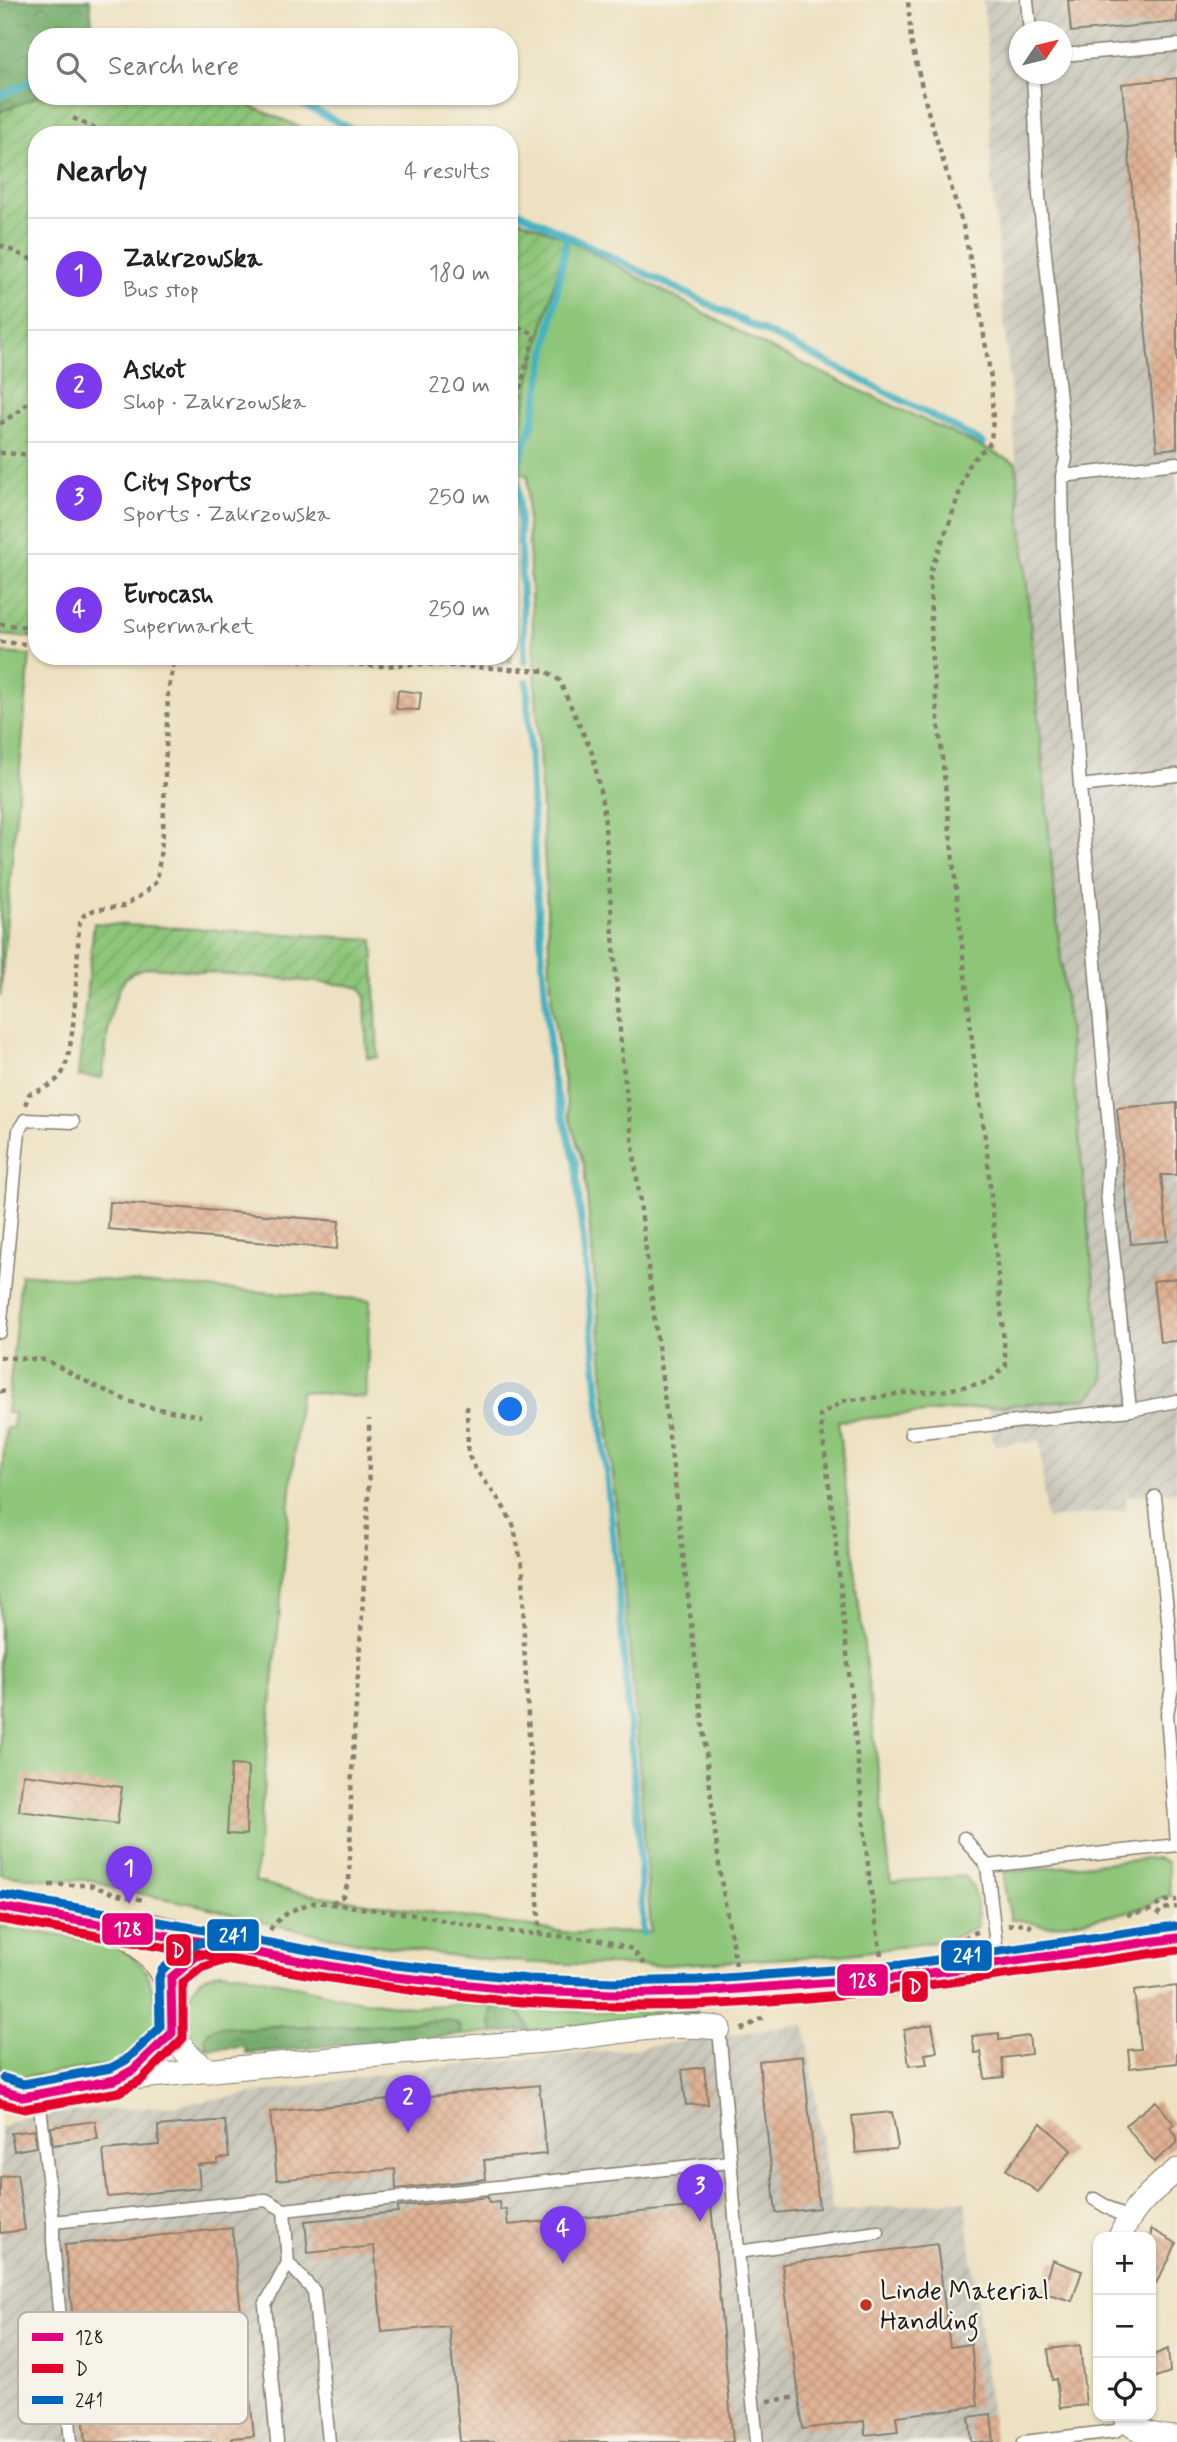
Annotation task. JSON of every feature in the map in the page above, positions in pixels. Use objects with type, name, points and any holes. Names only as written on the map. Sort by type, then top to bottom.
[{"type":"street","points":[[4,1909],[149,1930],[224,1947],[385,1976],[527,1991],[657,1977],[849,1982],[902,1977],[998,1964],[1173,1923]]},
{"type":"street","points":[[126,1928],[150,1948],[172,1978],[172,2033],[188,2055],[209,2071]]},
{"type":"street","points":[[172,1978],[195,1957],[224,1947]]},
{"type":"street","points":[[15,2096],[115,2080],[288,2062],[559,2040],[689,2024],[719,2028]]},
{"type":"street","points":[[115,2080],[133,2070],[172,2033]]},
{"type":"street","points":[[1123,2228],[1153,2190],[1177,2169]]},
{"type":"street","points":[[1129,2421],[1143,2431],[1177,2438]]},
{"type":"lane","points":[[1027,0],[1029,21]]},
{"type":"lane","points":[[1072,54],[1177,45]]},
{"type":"lane","points":[[1033,84],[1039,195],[1066,459],[1062,476],[1063,543],[1080,786],[1110,1140],[1107,1193],[1130,1410]]},
{"type":"lane","points":[[1062,476],[1177,463]]},
{"type":"lane","points":[[1080,786],[1177,775]]},
{"type":"lane","points":[[0,1332],[19,1130],[25,1120],[74,1122]]},
{"type":"lane","points":[[911,1433],[1130,1410],[1177,1401]]},
{"type":"lane","points":[[987,1866],[1177,1844],[1167,1714],[1175,1688],[1155,1497]]},
{"type":"lane","points":[[964,1838],[987,1866],[998,1964]]},
{"type":"lane","points":[[719,2028],[757,2442]]},
{"type":"lane","points":[[15,2096],[53,2222],[59,2312]]},
{"type":"lane","points":[[53,2222],[266,2200],[284,2210],[730,2162]]},
{"type":"lane","points":[[1094,2199],[1123,2228]]},
{"type":"lane","points":[[277,2442],[265,2305],[288,2263],[284,2210]]},
{"type":"lane","points":[[738,2252],[878,2232]]},
{"type":"lane","points":[[288,2263],[314,2291],[329,2442]]},
{"type":"lane","points":[[1024,2442],[1115,2431],[1127,2421]]},
{"type":"lane","points":[[69,2424],[71,2442]]},
{"type":"path","points":[[883,1962],[878,1955],[837,1546],[820,1415],[846,1399],[941,1391],[989,1382],[1006,1366],[987,1152],[974,1059],[932,661],[930,572],[968,466],[991,441],[992,392],[975,281],[962,226],[926,108],[911,41],[908,0]]},
{"type":"path","points":[[73,118],[89,126]]},
{"type":"path","points":[[0,245],[28,258]]},
{"type":"path","points":[[518,327],[535,334],[518,396]]},
{"type":"path","points":[[0,424],[28,402]]},
{"type":"path","points":[[0,453],[28,455]]},
{"type":"path","points":[[0,624],[28,627]]},
{"type":"path","points":[[0,642],[28,644]]},
{"type":"path","points":[[25,1120],[29,1094],[54,1082],[62,1075],[67,1063],[72,1033],[79,925],[84,915],[94,910],[124,906],[157,881],[163,832],[168,693],[173,665]]},
{"type":"path","points":[[364,665],[398,665]]},
{"type":"path","points":[[437,665],[546,671],[559,680],[593,755],[604,812],[628,1110],[720,1874],[737,1965]]},
{"type":"path","points":[[0,1357],[46,1360],[128,1401],[201,1416]]},
{"type":"path","points":[[467,1406],[468,1454],[513,1524],[523,1570],[524,1643],[540,1936]]},
{"type":"path","points":[[332,1903],[343,1896],[349,1881],[352,1776],[362,1633],[369,1419]]},
{"type":"path","points":[[1170,1901],[1177,1900]]},
{"type":"path","points":[[273,1928],[300,1905],[332,1903],[423,1916],[492,1930],[601,1940],[632,1949],[657,1977]]},
{"type":"path","points":[[1173,1923],[1177,1907]]},
{"type":"path","points":[[952,1945],[976,1932]]},
{"type":"path","points":[[878,1955],[893,1954]]},
{"type":"path","points":[[639,1970],[657,1977]]},
{"type":"path","points":[[753,2403],[799,2397]]},
{"type":"shaded area","points":[[983,0],[1177,0],[1177,1491],[1126,1496],[1127,1510],[1046,1519],[1040,1441],[994,1445],[988,1407],[1089,1398],[1055,901],[991,169],[990,73]]},
{"type":"shaded area","points":[[805,2024],[832,2212],[965,2200],[994,2442],[0,2442],[0,2128],[28,2115],[171,2106],[408,2070],[639,2048]]},
{"type":"green space","points":[[0,0],[90,0],[92,28],[28,28],[28,101],[0,112]]},
{"type":"green space","points":[[28,101],[28,105],[248,105],[298,126],[28,126],[28,637],[0,635],[0,112]]},
{"type":"green space","points":[[518,219],[566,238],[534,361],[518,438]]},
{"type":"green space","points":[[566,238],[767,347],[1016,463],[1055,901],[1104,1380],[1089,1398],[838,1421],[891,1882],[965,1876],[975,1893],[978,1926],[949,1940],[842,1955],[646,1966],[535,1963],[469,1958],[368,1944],[116,1889],[93,1880],[49,1880],[0,1874],[0,1495],[6,1428],[13,1428],[14,1413],[7,1413],[21,1274],[370,1300],[366,1398],[300,1391],[255,1881],[294,1892],[571,1933],[651,1932],[635,1707],[584,1166],[569,1116],[552,1007],[527,512],[528,476],[518,472],[518,436],[534,361]]},
{"type":"green space","points":[[0,653],[28,655],[29,665],[0,997]]},
{"type":"green space","points":[[94,923],[373,939],[378,1057],[367,1058],[365,996],[361,988],[152,967],[127,977],[116,997],[102,1078],[78,1076]]},
{"type":"green space","points":[[1158,1858],[1167,1862],[1171,1896],[1157,1899],[1149,1906],[1049,1926],[1011,1920],[1004,1872]]},
{"type":"green space","points":[[0,1926],[114,1945],[124,1950],[139,1963],[149,1978],[154,2009],[159,2011],[158,2029],[124,2063],[0,2078]]},
{"type":"green space","points":[[220,1971],[246,1974],[349,1999],[411,2007],[465,2004],[499,2007],[492,2010],[490,2022],[495,2033],[459,2035],[461,2030],[448,2020],[335,2027],[272,2026],[251,2030],[227,2026],[206,2045],[208,2049],[198,2044],[187,2031],[187,2007],[192,1991],[200,1980]]},
{"type":"green space","points":[[499,2007],[518,2013],[529,2030],[495,2033],[491,2016],[492,2010]]},
{"type":"green space","points":[[511,2008],[590,2012],[697,2010],[696,2015],[529,2030],[522,2014]]},
{"type":"green space","points":[[448,2020],[458,2024],[462,2030],[459,2035],[246,2053],[245,2047],[208,2049],[205,2037],[215,2028],[228,2026],[251,2030],[272,2026],[335,2027]]},
{"type":"building","points":[[1068,0],[1177,0],[1177,22],[1072,32]]},
{"type":"building","points":[[1177,78],[1177,448],[1157,450],[1122,84]]},
{"type":"building","points":[[398,690],[421,693],[419,710],[396,709]]},
{"type":"building","points":[[1177,1103],[1177,1175],[1161,1175],[1168,1241],[1131,1244],[1117,1108]]},
{"type":"building","points":[[110,1202],[339,1221],[337,1249],[108,1229]]},
{"type":"building","points":[[1177,1278],[1177,1341],[1160,1342],[1153,1281]]},
{"type":"building","points":[[231,1765],[248,1766],[246,1835],[227,1834]]},
{"type":"building","points":[[23,1774],[122,1787],[117,1824],[19,1811]]},
{"type":"building","points":[[1177,1986],[1177,2063],[1130,2068],[1128,2050],[1141,2049],[1134,1991]]},
{"type":"building","points":[[932,2024],[937,2052],[925,2054],[927,2064],[909,2066],[904,2030]]},
{"type":"building","points":[[999,2033],[999,2040],[1029,2036],[1031,2054],[1002,2058],[1004,2077],[985,2079],[981,2052],[975,2053],[972,2036]]},
{"type":"building","points":[[803,2056],[819,2208],[776,2213],[759,2061]]},
{"type":"building","points":[[704,2067],[708,2104],[686,2105],[682,2070]]},
{"type":"building","points":[[539,2085],[546,2154],[484,2160],[486,2179],[396,2189],[395,2169],[277,2180],[270,2112]]},
{"type":"building","points":[[1156,2101],[1174,2124],[1170,2127],[1177,2137],[1177,2143],[1154,2162],[1125,2125]]},
{"type":"building","points":[[892,2112],[898,2146],[895,2149],[856,2153],[852,2116]]},
{"type":"building","points":[[95,2121],[98,2139],[53,2145],[51,2127]]},
{"type":"building","points":[[225,2121],[229,2157],[218,2159],[218,2163],[198,2165],[200,2188],[108,2197],[103,2150],[159,2145],[158,2126]]},
{"type":"building","points":[[1041,2123],[1071,2150],[1038,2192],[1006,2170]]},
{"type":"building","points":[[34,2130],[36,2147],[14,2151],[11,2133]]},
{"type":"building","points":[[17,2174],[25,2230],[0,2233],[0,2177]]},
{"type":"building","points":[[488,2197],[489,2203],[499,2202],[500,2210],[506,2209],[508,2225],[711,2205],[733,2442],[460,2442],[449,2326],[382,2332],[374,2246],[308,2253],[305,2221],[398,2212],[398,2207]]},
{"type":"building","points":[[232,2228],[241,2312],[72,2312],[65,2245]]},
{"type":"building","points":[[1151,2229],[1176,2243],[1156,2283],[1156,2232],[1151,2232]]},
{"type":"building","name":"Linde Material Handling","points":[[937,2244],[950,2347],[971,2344],[978,2406],[896,2416],[898,2431],[865,2435],[864,2421],[803,2429],[782,2264]]},
{"type":"building","points":[[1052,2260],[1082,2271],[1072,2301],[1042,2292]]},
{"type":"building","points":[[1080,2345],[1086,2405],[1060,2408],[1056,2379],[1052,2380],[1048,2349]]},
{"type":"building","points":[[1168,2349],[1170,2372],[1156,2377],[1156,2358],[1156,2354]]},
{"type":"building","points":[[248,2379],[254,2436],[232,2438],[230,2442],[86,2442],[84,2424],[248,2424]]},
{"type":"building","points":[[991,2414],[994,2442],[972,2442],[969,2417]]},
{"type":"waterway","points":[[0,96],[28,83]]},
{"type":"waterway","points":[[304,105],[346,126]]},
{"type":"waterway","points":[[518,211],[807,352],[983,443]]},
{"type":"waterway","points":[[518,464],[533,422],[567,236]]},
{"type":"waterway","points":[[518,491],[525,662]]},
{"type":"waterway","points":[[527,681],[535,870],[552,1076],[575,1160],[620,1608],[639,1840],[643,1933]]},
{"type":"transit line","name":"241","points":[[2,1895],[257,1939]]},
{"type":"transit line","name":"128","points":[[0,1907],[255,1951]]},
{"type":"transit line","name":"D","points":[[0,1919],[253,1963]]},
{"type":"transit line","name":"241","points":[[4,2078],[24,2084],[111,2068],[126,2060],[160,2028],[159,1978],[162,1970],[188,1947],[224,1935],[387,1964],[528,1979],[614,1982],[698,1980],[901,1965],[1175,1926]]},
{"type":"transit line","name":"128","points":[[0,2090],[23,2097],[115,2080],[133,2070],[172,2033],[171,1978],[195,1957],[224,1947],[385,1976],[527,1991],[614,1994],[699,1992],[902,1977],[1177,1938]]},
{"type":"transit line","name":"D","points":[[0,2103],[24,2109],[119,2092],[141,2080],[183,2038],[183,1983],[201,1968],[225,1960],[467,1997],[614,2006],[755,2002],[826,1996],[896,1989],[1177,1950]]},
{"type":"place","name":"Zakrzowska","points":[[129,1904]]},
{"type":"place","name":"Askot","points":[[408,2133]]},
{"type":"place","name":"City Sports","points":[[700,2222]]},
{"type":"place","name":"Eurocash","points":[[563,2264]]},
{"type":"place","name":"Linde Material Handling","points":[[866,2305]]}]
